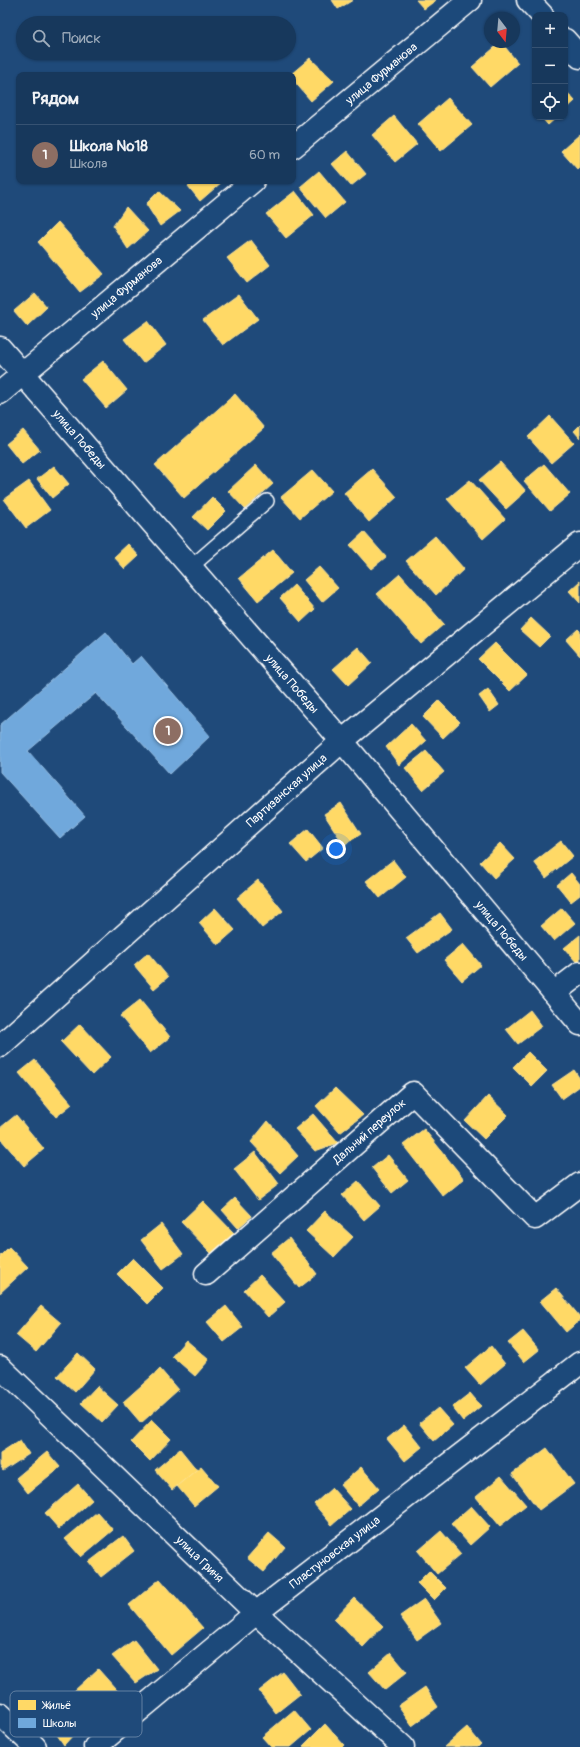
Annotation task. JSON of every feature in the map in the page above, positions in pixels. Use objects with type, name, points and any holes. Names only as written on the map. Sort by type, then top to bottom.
[{"type":"street","name":"улица Фурманова","points":[[296,145],[470,0]]},
{"type":"street","points":[[528,0],[539,12]]},
{"type":"street","points":[[568,43],[580,57]]},
{"type":"street","name":"улица Фурманова","points":[[0,393],[249,184]]},
{"type":"street","name":"улица Победы","points":[[0,348],[342,741],[580,1024]]},
{"type":"street","name":"Партизанская улица","points":[[0,1046],[342,741],[580,544]]},
{"type":"street","points":[[554,993],[580,973]]},
{"type":"street","name":"Дальний переулок","points":[[206,1274],[413,1093],[536,1218],[580,1184]]},
{"type":"street","name":"Пластуновская улица","points":[[142,1708],[256,1613],[580,1363]]},
{"type":"street","name":"улица Гриня","points":[[0,1367],[256,1613],[403,1747]]},
{"type":"street","points":[[0,1714],[10,1723]]},
{"type":"street","points":[[24,1737],[35,1747]]},
{"type":"street","name":"Пластуновская улица","points":[[95,1747],[107,1737]]},
{"type":"lane","points":[[191,568],[267,501]]},
{"type":"building: Жильё","points":[[332,0],[353,0],[338,9]]},
{"type":"building: Жильё","points":[[416,0],[436,0],[424,9]]},
{"type":"building: Жильё","points":[[494,48],[506,48],[518,63],[490,87],[472,67]]},
{"type":"building: Жильё","points":[[310,58],[334,81],[311,101],[296,84],[296,72],[294,72]]},
{"type":"building: Жильё","points":[[568,93],[575,101],[568,107]]},
{"type":"building: Жильё","points":[[448,98],[472,125],[441,151],[418,124]]},
{"type":"building: Жильё","points":[[394,116],[417,144],[395,162],[372,135]]},
{"type":"building: Жильё","points":[[544,120],[554,120],[548,125]]},
{"type":"building: Жильё","points":[[580,134],[580,168],[578,170],[561,151]]},
{"type":"building: Жильё","points":[[347,151],[366,174],[351,186],[332,164]]},
{"type":"building: Жильё","points":[[319,171],[345,202],[326,218],[300,187]]},
{"type":"building: Жильё","points":[[190,184],[220,184],[200,201],[188,186]]},
{"type":"building: Жильё","points":[[159,191],[180,211],[160,226],[146,204]]},
{"type":"building: Жильё","points":[[295,191],[314,215],[286,238],[266,214]]},
{"type":"building: Жильё","points":[[126,207],[148,231],[128,249],[113,226]]},
{"type":"building: Жильё","points":[[58,222],[104,274],[80,292],[38,242]]},
{"type":"building: Жильё","points":[[251,240],[270,265],[247,283],[227,258]]},
{"type":"building: Жильё","points":[[35,293],[47,307],[27,326],[14,311]]},
{"type":"building: Жильё","points":[[239,294],[258,319],[223,345],[203,320]]},
{"type":"building: Жильё","points":[[148,321],[166,345],[143,363],[124,339]]},
{"type":"building: Жильё","points":[[103,361],[127,390],[106,408],[81,379]]},
{"type":"building: Жильё","points":[[235,394],[264,428],[184,498],[155,465]]},
{"type":"building: Жильё","points":[[550,416],[574,443],[551,463],[528,437]]},
{"type":"building: Жильё","points":[[580,425],[580,438],[574,431]]},
{"type":"building: Жильё","points":[[23,430],[40,450],[22,464],[6,444]]},
{"type":"building: Жильё","points":[[500,462],[526,491],[506,509],[479,480]]},
{"type":"building: Жильё","points":[[544,464],[570,494],[550,511],[524,481]]},
{"type":"building: Жильё","points":[[256,465],[273,484],[245,509],[228,491]]},
{"type":"building: Жильё","points":[[54,466],[69,484],[52,498],[37,479]]},
{"type":"building: Жильё","points":[[372,469],[397,497],[369,522],[344,493]]},
{"type":"building: Жильё","points":[[313,470],[332,491],[300,518],[281,497]]},
{"type":"building: Жильё","points":[[470,480],[505,519],[483,539],[447,499]]},
{"type":"building: Жильё","points":[[29,481],[50,510],[26,528],[4,499]]},
{"type":"building: Жильё","points":[[212,497],[226,511],[207,530],[193,517]]},
{"type":"building: Жильё","points":[[364,532],[386,557],[371,569],[350,545]]},
{"type":"building: Жильё","points":[[435,536],[464,569],[436,595],[406,561]]},
{"type":"building: Жильё","points":[[128,544],[139,556],[125,569],[114,557]]},
{"type":"building: Жильё","points":[[273,550],[292,573],[258,601],[239,578]]},
{"type":"building: Жильё","points":[[319,567],[338,588],[322,602],[304,580]]},
{"type":"building: Жильё","points":[[400,574],[444,624],[421,644],[377,594]]},
{"type":"building: Жильё","points":[[580,581],[580,603],[569,591]]},
{"type":"building: Жильё","points":[[294,585],[315,609],[301,622],[280,598]]},
{"type":"building: Жильё","points":[[531,618],[550,636],[539,647],[520,630]]},
{"type":"building: Жильё","points":[[578,629],[580,631],[580,656],[566,640]]},
{"type":"building: Жильё","points":[[495,643],[527,675],[510,691],[478,659]]},
{"type":"building: Жильё","points":[[358,647],[372,663],[348,685],[333,669]]},
{"type":"building: Жильё","points":[[488,689],[499,705],[490,712],[479,696]]},
{"type":"building: Жильё","points":[[439,701],[460,722],[443,738],[423,717]]},
{"type":"building: Жильё","points":[[411,724],[426,741],[399,765],[386,747]]},
{"type":"building: Жильё","points":[[426,751],[444,772],[423,790],[405,768]]},
{"type":"building: Жильё","points":[[341,803],[361,834],[344,845],[324,814]]},
{"type":"building: Жильё","points":[[308,829],[323,848],[306,862],[290,844]]},
{"type":"building: Жильё","points":[[561,841],[573,856],[546,878],[534,862]]},
{"type":"building: Жильё","points":[[500,843],[515,859],[494,878],[480,862]]},
{"type":"building: Жильё","points":[[393,860],[406,877],[380,898],[366,881]]},
{"type":"building: Жильё","points":[[571,873],[580,884],[580,895],[571,902],[557,885]]},
{"type":"building: Жильё","points":[[258,880],[283,911],[262,928],[237,898]]},
{"type":"building: Жильё","points":[[215,908],[235,930],[218,945],[199,923]]},
{"type":"building: Жильё","points":[[562,908],[575,923],[554,941],[541,926]]},
{"type":"building: Жильё","points":[[440,913],[452,929],[418,953],[406,938]]},
{"type":"building: Жильё","points":[[580,935],[580,964],[579,965],[564,948]]},
{"type":"building: Жильё","points":[[463,944],[481,965],[462,981],[444,960]]},
{"type":"building: Жильё","points":[[148,953],[168,977],[154,989],[134,965]]},
{"type":"building: Жильё","points":[[140,1000],[170,1037],[150,1053],[120,1016]]},
{"type":"building: Жильё","points":[[530,1010],[542,1026],[518,1044],[506,1029]]},
{"type":"building: Жильё","points":[[80,1024],[111,1057],[92,1075],[61,1042]]},
{"type":"building: Жильё","points":[[528,1052],[547,1071],[532,1086],[513,1067]]},
{"type":"building: Жильё","points":[[35,1060],[72,1104],[56,1117],[19,1073]]},
{"type":"building: Жильё","points":[[574,1070],[580,1079],[580,1086],[562,1099],[552,1085]]},
{"type":"building: Жильё","points":[[335,1088],[363,1115],[340,1133],[316,1106]]},
{"type":"building: Жильё","points":[[488,1096],[508,1115],[484,1139],[465,1121]]},
{"type":"building: Жильё","points":[[313,1114],[338,1143],[315,1151],[295,1129]]},
{"type":"building: Жильё","points":[[16,1115],[44,1149],[24,1166],[0,1138],[0,1128]]},
{"type":"building: Жильё","points":[[268,1121],[298,1156],[280,1173],[251,1142]]},
{"type":"building: Жильё","points":[[424,1129],[464,1179],[443,1196],[403,1145]]},
{"type":"building: Жильё","points":[[255,1152],[279,1184],[258,1200],[234,1169]]},
{"type":"building: Жильё","points":[[388,1155],[408,1180],[392,1193],[372,1168]]},
{"type":"building: Жильё","points":[[358,1181],[380,1206],[364,1220],[342,1195]]},
{"type":"building: Жильё","points":[[235,1198],[252,1216],[238,1228],[222,1210]]},
{"type":"building: Жильё","points":[[203,1201],[234,1233],[212,1254],[181,1222]]},
{"type":"building: Жильё","points":[[325,1211],[353,1237],[334,1257],[306,1231]]},
{"type":"building: Жильё","points":[[161,1224],[183,1254],[163,1269],[141,1240]]},
{"type":"building: Жильё","points":[[289,1238],[317,1274],[299,1288],[271,1253]]},
{"type":"building: Жильё","points":[[9,1247],[28,1267],[0,1293],[0,1256]]},
{"type":"building: Жильё","points":[[133,1258],[163,1288],[147,1304],[117,1274]]},
{"type":"building: Жильё","points":[[260,1275],[285,1302],[268,1317],[244,1290]]},
{"type":"building: Жильё","points":[[556,1288],[580,1317],[580,1320],[566,1332],[540,1301]]},
{"type":"building: Жильё","points":[[41,1306],[61,1323],[36,1352],[16,1335]]},
{"type":"building: Жильё","points":[[226,1306],[243,1327],[224,1342],[207,1322]]},
{"type":"building: Жильё","points":[[523,1331],[539,1350],[524,1362],[508,1343]]},
{"type":"building: Жильё","points":[[186,1340],[209,1360],[195,1376],[172,1356]]},
{"type":"building: Жильё","points":[[491,1346],[505,1364],[480,1385],[465,1368]]},
{"type":"building: Жильё","points":[[78,1353],[95,1369],[75,1392],[57,1376]]},
{"type":"building: Жильё","points":[[160,1369],[178,1390],[141,1423],[123,1402]]},
{"type":"building: Жильё","points":[[97,1386],[118,1405],[102,1422],[81,1403]]},
{"type":"building: Жильё","points":[[470,1393],[481,1406],[463,1421],[452,1407]]},
{"type":"building: Жильё","points":[[438,1408],[453,1425],[434,1441],[419,1423]]},
{"type":"building: Жильё","points":[[152,1420],[171,1439],[150,1461],[131,1442]]},
{"type":"building: Жильё","points":[[404,1425],[422,1447],[405,1461],[387,1439]]},
{"type":"building: Жильё","points":[[20,1440],[29,1454],[3,1471],[0,1466],[0,1453]]},
{"type":"building: Жильё","points":[[547,1448],[574,1484],[539,1510],[512,1474]]},
{"type":"building: Жильё","points":[[180,1449],[197,1470],[172,1490],[155,1470]]},
{"type":"building: Жильё","points":[[47,1452],[60,1467],[28,1493],[16,1478]]},
{"type":"building: Жильё","points":[[201,1466],[218,1486],[194,1506],[177,1486]]},
{"type":"building: Жильё","points":[[361,1467],[379,1488],[358,1506],[340,1485]]},
{"type":"building: Жильё","points":[[501,1476],[526,1505],[500,1526],[476,1497]]},
{"type":"building: Жильё","points":[[78,1484],[92,1500],[59,1529],[45,1513]]},
{"type":"building: Жильё","points":[[332,1488],[351,1509],[332,1525],[314,1504]]},
{"type":"building: Жильё","points":[[471,1506],[490,1527],[470,1545],[451,1524]]},
{"type":"building: Жильё","points":[[97,1512],[113,1530],[81,1557],[65,1539]]},
{"type":"building: Жильё","points":[[441,1531],[461,1554],[437,1574],[418,1551]]},
{"type":"building: Жильё","points":[[269,1533],[285,1547],[264,1572],[247,1558]]},
{"type":"building: Жильё","points":[[123,1536],[134,1551],[101,1577],[89,1562]]},
{"type":"building: Жильё","points":[[429,1571],[446,1588],[434,1600],[417,1583]]},
{"type":"building: Жильё","points":[[160,1579],[203,1628],[171,1655],[129,1605]]},
{"type":"building: Жильё","points":[[354,1598],[383,1626],[363,1647],[334,1619]]},
{"type":"building: Жильё","points":[[424,1599],[441,1623],[417,1640],[400,1616]]},
{"type":"building: Жильё","points":[[134,1640],[157,1669],[136,1683],[112,1656]]},
{"type":"building: Жильё","points":[[391,1653],[407,1672],[385,1690],[369,1672]]},
{"type":"building: Жильё","points":[[98,1669],[118,1691],[74,1691]]},
{"type":"building: Жильё","points":[[283,1672],[300,1694],[276,1713],[259,1691]]},
{"type":"building: Жильё","points":[[425,1687],[438,1707],[412,1726],[398,1706]]},
{"type":"building: Жильё","points":[[294,1710],[311,1730],[291,1747],[271,1747],[262,1737]]},
{"type":"building: Жильё","points":[[325,1724],[344,1745],[342,1747],[304,1747],[303,1746]]},
{"type":"building: Жильё","points":[[467,1727],[481,1744],[478,1747],[444,1747]]},
{"type":"building: Жильё","points":[[59,1737],[71,1737],[64,1745]]},
{"type":"building: Школы","points":[[106,632],[132,664],[141,656],[210,736],[170,774],[96,693],[28,751],[85,816],[60,838],[0,772],[0,725]]},
{"type":"place","name":"Школа №18","points":[[168,731]]}]
